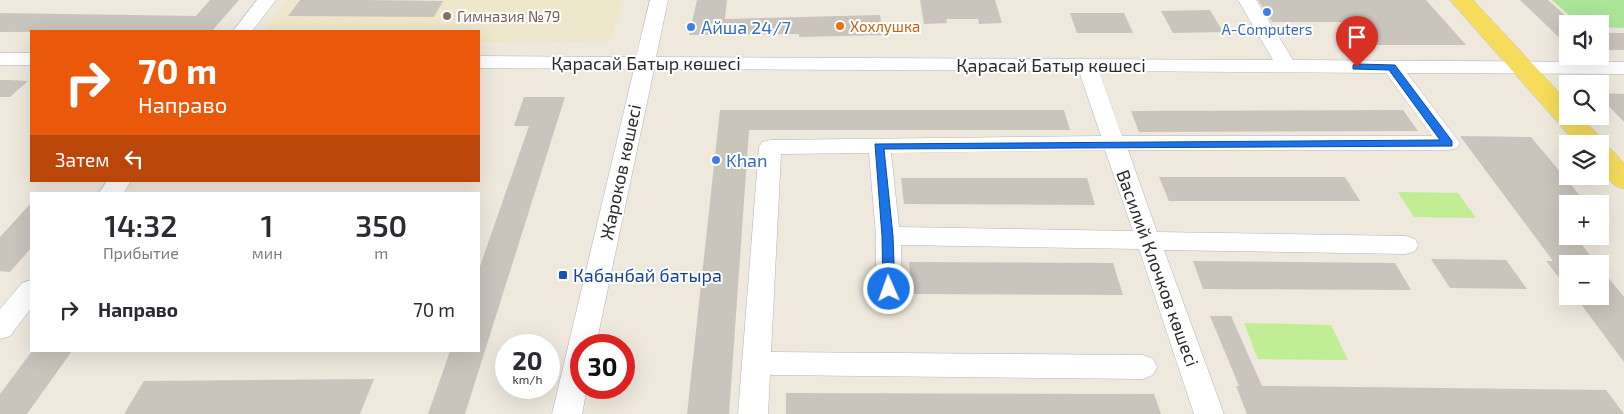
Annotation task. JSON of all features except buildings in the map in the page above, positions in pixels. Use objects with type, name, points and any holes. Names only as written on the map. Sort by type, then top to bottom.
[{"type":"main road","points":[[1461,0],[1584,135]]},
{"type":"main road","points":[[1609,163],[1624,180]]},
{"type":"street","points":[[243,30],[267,0]]},
{"type":"street","name":"Жароков көшесі","points":[[584,334],[659,0]]},
{"type":"street","points":[[1247,0],[1287,67]]},
{"type":"street","points":[[0,59],[30,59]]},
{"type":"street","name":"Қарасай Батыр көшесі","points":[[480,62],[1624,68]]},
{"type":"street","name":"Василий Клочков көшесі","points":[[1087,66],[1209,414]]},
{"type":"street","points":[[753,414],[770,147],[1113,143],[1449,143],[1392,67]]},
{"type":"street","points":[[878,146],[888,236],[889,289]]},
{"type":"street","points":[[112,192],[119,182]]},
{"type":"street","points":[[888,236],[1406,245]]},
{"type":"street","points":[[0,328],[30,291]]},
{"type":"street","points":[[756,363],[1143,367]]},
{"type":"street","points":[[567,414],[570,399]]},
{"type":"shaded area","name":"Гимназия №79","points":[[287,0],[624,0],[610,41],[480,42],[480,30],[265,30]]},
{"type":"green space","points":[[1552,0],[1624,0],[1624,28],[1609,27],[1609,15],[1569,15]]},
{"type":"green space","points":[[1398,192],[1458,193],[1476,218],[1414,217]]},
{"type":"green space","points":[[1244,323],[1331,325],[1348,360],[1258,359]]},
{"type":"place","name":"A-Computers","points":[[1267,12]]},
{"type":"place","name":"Гимназия №79","points":[[447,16]]},
{"type":"place","name":"Хохлушка","points":[[840,26]]},
{"type":"place","name":"Айша 24/7","points":[[691,27]]},
{"type":"place","name":"Khan","points":[[716,160]]},
{"type":"place","name":"Кабанбай батыра","points":[[563,275]]},
{"type":"route","points":[[889,289],[888,236],[878,146],[1113,143],[1449,143],[1392,67],[1357,67]]}]
